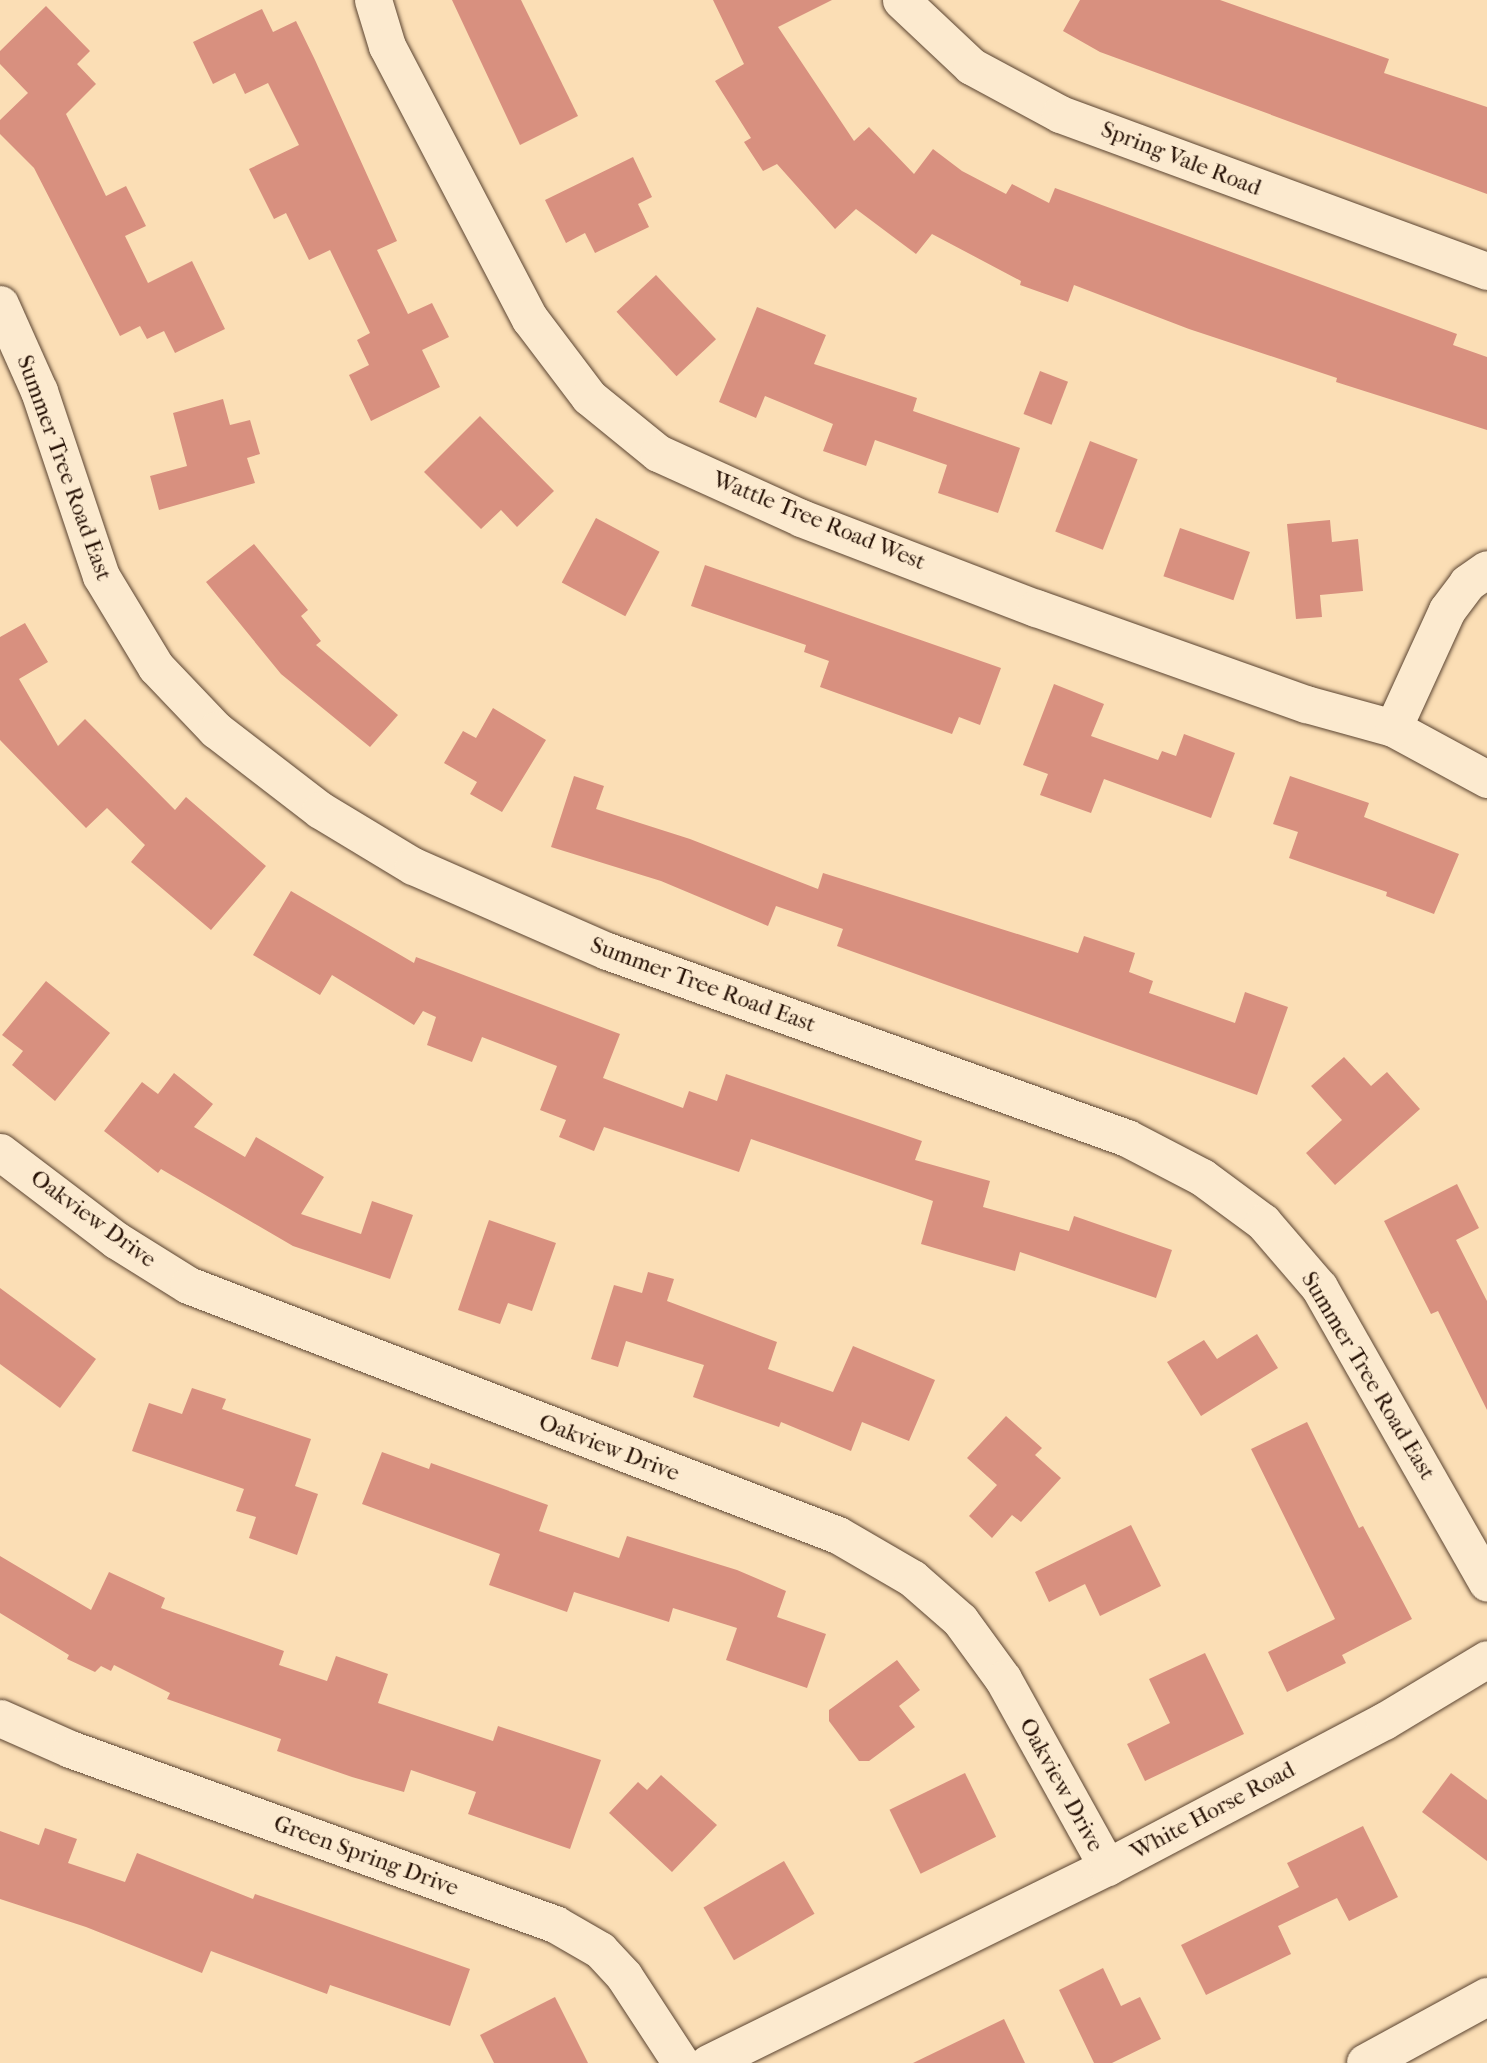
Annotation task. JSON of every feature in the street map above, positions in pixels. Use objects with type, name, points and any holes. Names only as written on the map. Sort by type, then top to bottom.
[{"type":"street","name":"Wattle Tree Road West","points":[[373,0],[387,46],[530,319],[589,397],[658,453],[801,518],[1036,608],[1306,704],[1393,728],[1487,779]]},
{"type":"street","name":"Spring Vale Road","points":[[901,0],[971,66],[1060,114],[1487,271]]},
{"type":"street","name":"Summer Tree Road East","points":[[0,304],[39,391],[101,576],[156,667],[216,730],[320,810],[413,866],[607,951],[1127,1138],[1202,1177],[1263,1222],[1319,1287],[1487,1583]]},
{"type":"street","points":[[1393,728],[1447,610],[1467,583],[1487,569]]},
{"type":"street","name":"Oakview Drive","points":[[0,1152],[116,1240],[188,1285],[838,1535],[912,1578],[960,1620],[1003,1679],[1107,1867]]},
{"type":"street","name":"White Horse Road","points":[[708,2063],[1107,1867],[1384,1721],[1487,1659]]},
{"type":"street","name":"Green Spring Drive","points":[[0,1718],[70,1749],[555,1924],[600,1950],[624,1976],[681,2063]]},
{"type":"street","points":[[1366,2063],[1487,1997]]},
{"type":"building","points":[[452,0],[521,0],[578,116],[520,145]]},
{"type":"building","points":[[713,0],[832,0],[778,27],[854,141],[869,127],[914,174],[933,149],[962,171],[1006,194],[1012,184],[1049,203],[1055,188],[1457,334],[1453,345],[1487,357],[1487,430],[1336,382],[1337,378],[1189,329],[1074,285],[1068,302],[1020,285],[1021,281],[932,234],[916,254],[856,209],[835,229],[777,164],[763,171],[744,142],[751,138],[715,81],[744,64]]},
{"type":"building","points":[[1080,0],[1220,0],[1389,59],[1384,73],[1487,107],[1487,194],[1100,52],[1063,31]]},
{"type":"building","points":[[46,6],[90,51],[77,64],[96,84],[66,114],[106,196],[126,186],[146,226],[125,236],[148,283],[192,261],[225,329],[175,353],[164,331],[147,339],[140,326],[120,336],[34,168],[0,134],[0,120],[28,93],[0,64],[0,51]]},
{"type":"building","points":[[262,9],[273,32],[296,21],[315,60],[397,241],[377,250],[408,314],[432,303],[449,337],[422,350],[440,387],[371,421],[349,375],[369,365],[357,340],[370,333],[330,250],[309,260],[286,213],[274,219],[249,169],[299,145],[268,83],[245,94],[235,73],[213,84],[193,42]]},
{"type":"building","points":[[633,157],[652,197],[638,204],[649,227],[595,253],[585,233],[566,243],[545,200]]},
{"type":"building","points":[[656,275],[716,339],[677,376],[617,312]]},
{"type":"building","points":[[757,307],[826,335],[814,364],[917,398],[913,411],[1020,448],[998,513],[938,493],[947,465],[875,440],[866,466],[823,451],[833,424],[765,396],[756,418],[719,402]]},
{"type":"building","points":[[1040,371],[1068,382],[1052,425],[1024,414]]},
{"type":"building","points":[[223,399],[230,425],[250,420],[260,454],[247,458],[255,483],[159,510],[150,476],[187,466],[173,413]]},
{"type":"building","points":[[480,416],[554,491],[517,527],[501,510],[481,529],[424,472]]},
{"type":"building","points":[[1090,441],[1138,459],[1103,550],[1055,532]]},
{"type":"building","points":[[596,518],[660,552],[625,616],[562,582]]},
{"type":"building","points":[[1330,520],[1332,542],[1358,539],[1363,591],[1320,595],[1322,617],[1296,619],[1287,524]]},
{"type":"building","points":[[1180,528],[1250,552],[1233,600],[1163,576]]},
{"type":"building","points":[[254,544],[308,610],[301,616],[321,641],[316,645],[398,715],[370,747],[281,674],[206,582]]},
{"type":"building","points":[[705,565],[1001,668],[980,725],[959,717],[952,734],[820,687],[829,661],[804,652],[806,645],[691,606]]},
{"type":"building","points":[[25,623],[48,662],[19,679],[58,746],[85,719],[175,810],[186,797],[266,866],[211,930],[131,862],[145,845],[107,808],[86,828],[0,740],[0,637]]},
{"type":"building","points":[[1054,684],[1104,704],[1091,736],[1158,760],[1162,751],[1176,756],[1184,734],[1235,753],[1211,818],[1104,779],[1091,813],[1040,795],[1048,774],[1023,765]]},
{"type":"building","points":[[493,708],[546,740],[502,812],[470,794],[477,782],[444,763],[463,731],[476,738]]},
{"type":"building","points":[[574,776],[604,786],[596,809],[690,839],[818,889],[823,873],[1078,953],[1084,936],[1135,953],[1129,972],[1153,981],[1149,993],[1235,1023],[1245,992],[1288,1007],[1257,1095],[837,946],[843,929],[776,906],[768,926],[661,881],[551,847]]},
{"type":"building","points":[[1290,776],[1369,803],[1364,817],[1459,854],[1434,914],[1386,896],[1387,892],[1289,858],[1298,832],[1273,824]]},
{"type":"building","points":[[291,891],[414,963],[416,957],[620,1034],[603,1078],[683,1108],[689,1091],[717,1101],[726,1074],[922,1141],[915,1160],[990,1181],[983,1207],[1069,1231],[1074,1216],[1172,1250],[1156,1298],[1020,1252],[1015,1271],[921,1244],[933,1201],[751,1139],[739,1172],[604,1127],[594,1151],[559,1137],[566,1120],[540,1110],[557,1066],[482,1037],[472,1062],[427,1045],[436,1017],[423,1011],[414,1025],[332,975],[320,995],[253,955]]},
{"type":"building","points":[[46,981],[110,1033],[55,1101],[12,1065],[23,1051],[2,1035]]},
{"type":"building","points":[[1344,1057],[1371,1086],[1387,1072],[1420,1109],[1335,1185],[1306,1153],[1342,1120],[1311,1086]]},
{"type":"building","points":[[174,1073],[213,1104],[194,1127],[245,1157],[256,1137],[324,1177],[301,1214],[361,1234],[372,1201],[413,1215],[390,1279],[293,1246],[161,1169],[158,1173],[104,1131],[142,1082],[158,1094]]},
{"type":"building","points":[[1457,1184],[1479,1228],[1456,1240],[1487,1301],[1487,1410],[1438,1311],[1431,1314],[1384,1221]]},
{"type":"building","points":[[489,1220],[556,1243],[532,1311],[508,1303],[500,1324],[458,1310]]},
{"type":"building","points":[[648,1272],[674,1279],[667,1301],[777,1342],[768,1369],[833,1392],[853,1346],[935,1380],[909,1441],[862,1422],[851,1451],[781,1422],[779,1427],[693,1397],[704,1365],[626,1341],[618,1367],[591,1359],[614,1285],[642,1293]]},
{"type":"building","points":[[0,1288],[96,1359],[60,1408],[0,1364]]},
{"type":"building","points":[[1257,1334],[1278,1368],[1201,1416],[1167,1362],[1204,1340],[1217,1359]]},
{"type":"building","points":[[192,1388],[226,1399],[222,1409],[311,1439],[295,1486],[318,1494],[297,1555],[249,1538],[256,1517],[236,1511],[244,1489],[132,1451],[149,1403],[182,1414]]},
{"type":"building","points":[[1006,1416],[1042,1448],[1035,1455],[1061,1478],[1021,1522],[1012,1515],[992,1538],[969,1516],[997,1485],[967,1458]]},
{"type":"building","points":[[1307,1422],[1359,1528],[1363,1526],[1412,1619],[1342,1655],[1346,1663],[1287,1692],[1268,1652],[1335,1619],[1251,1449]]},
{"type":"building","points":[[382,1452],[429,1469],[431,1463],[548,1505],[539,1531],[619,1558],[627,1536],[737,1570],[786,1591],[777,1617],[826,1634],[807,1688],[726,1660],[737,1628],[673,1608],[669,1622],[574,1592],[567,1612],[489,1585],[500,1554],[362,1504]]},
{"type":"building","points":[[1131,1525],[1161,1586],[1100,1616],[1085,1584],[1049,1602],[1035,1572]]},
{"type":"building","points":[[0,1556],[91,1610],[109,1572],[165,1598],[161,1608],[284,1651],[279,1665],[327,1681],[336,1656],[388,1674],[378,1703],[493,1741],[498,1726],[601,1760],[570,1849],[468,1814],[476,1792],[411,1770],[404,1792],[352,1777],[277,1751],[281,1739],[167,1699],[170,1693],[114,1665],[111,1671],[101,1666],[95,1672],[67,1659],[69,1655],[0,1613]]},
{"type":"building","points":[[1205,1653],[1244,1734],[1145,1781],[1127,1744],[1170,1723],[1149,1679]]},
{"type":"building","points":[[897,1660],[920,1690],[899,1706],[915,1727],[869,1761],[859,1761],[829,1721],[829,1710]]},
{"type":"building","points":[[965,1773],[996,1837],[921,1874],[890,1810]]},
{"type":"building","points":[[1451,1773],[1487,1800],[1487,1861],[1422,1812]]},
{"type":"building","points":[[661,1775],[717,1825],[672,1872],[609,1813],[638,1782],[647,1790]]},
{"type":"building","points":[[1363,1826],[1398,1897],[1349,1921],[1337,1898],[1278,1926],[1291,1954],[1206,1995],[1181,1945],[1299,1887],[1287,1863]]},
{"type":"building","points":[[45,1828],[77,1839],[68,1863],[125,1882],[137,1853],[253,1899],[255,1894],[470,1969],[450,2026],[330,1985],[327,1994],[211,1951],[202,1973],[86,1927],[0,1899],[0,1831],[39,1845]]},
{"type":"building","points":[[784,1861],[814,1914],[734,1960],[703,1908]]},
{"type":"building","points":[[1103,1968],[1121,2006],[1140,1997],[1161,2039],[1112,2063],[1094,2063],[1059,1990]]},
{"type":"building","points":[[555,1997],[588,2063],[494,2063],[480,2035]]},
{"type":"building","points":[[1004,2019],[1025,2063],[913,2063]]}]
